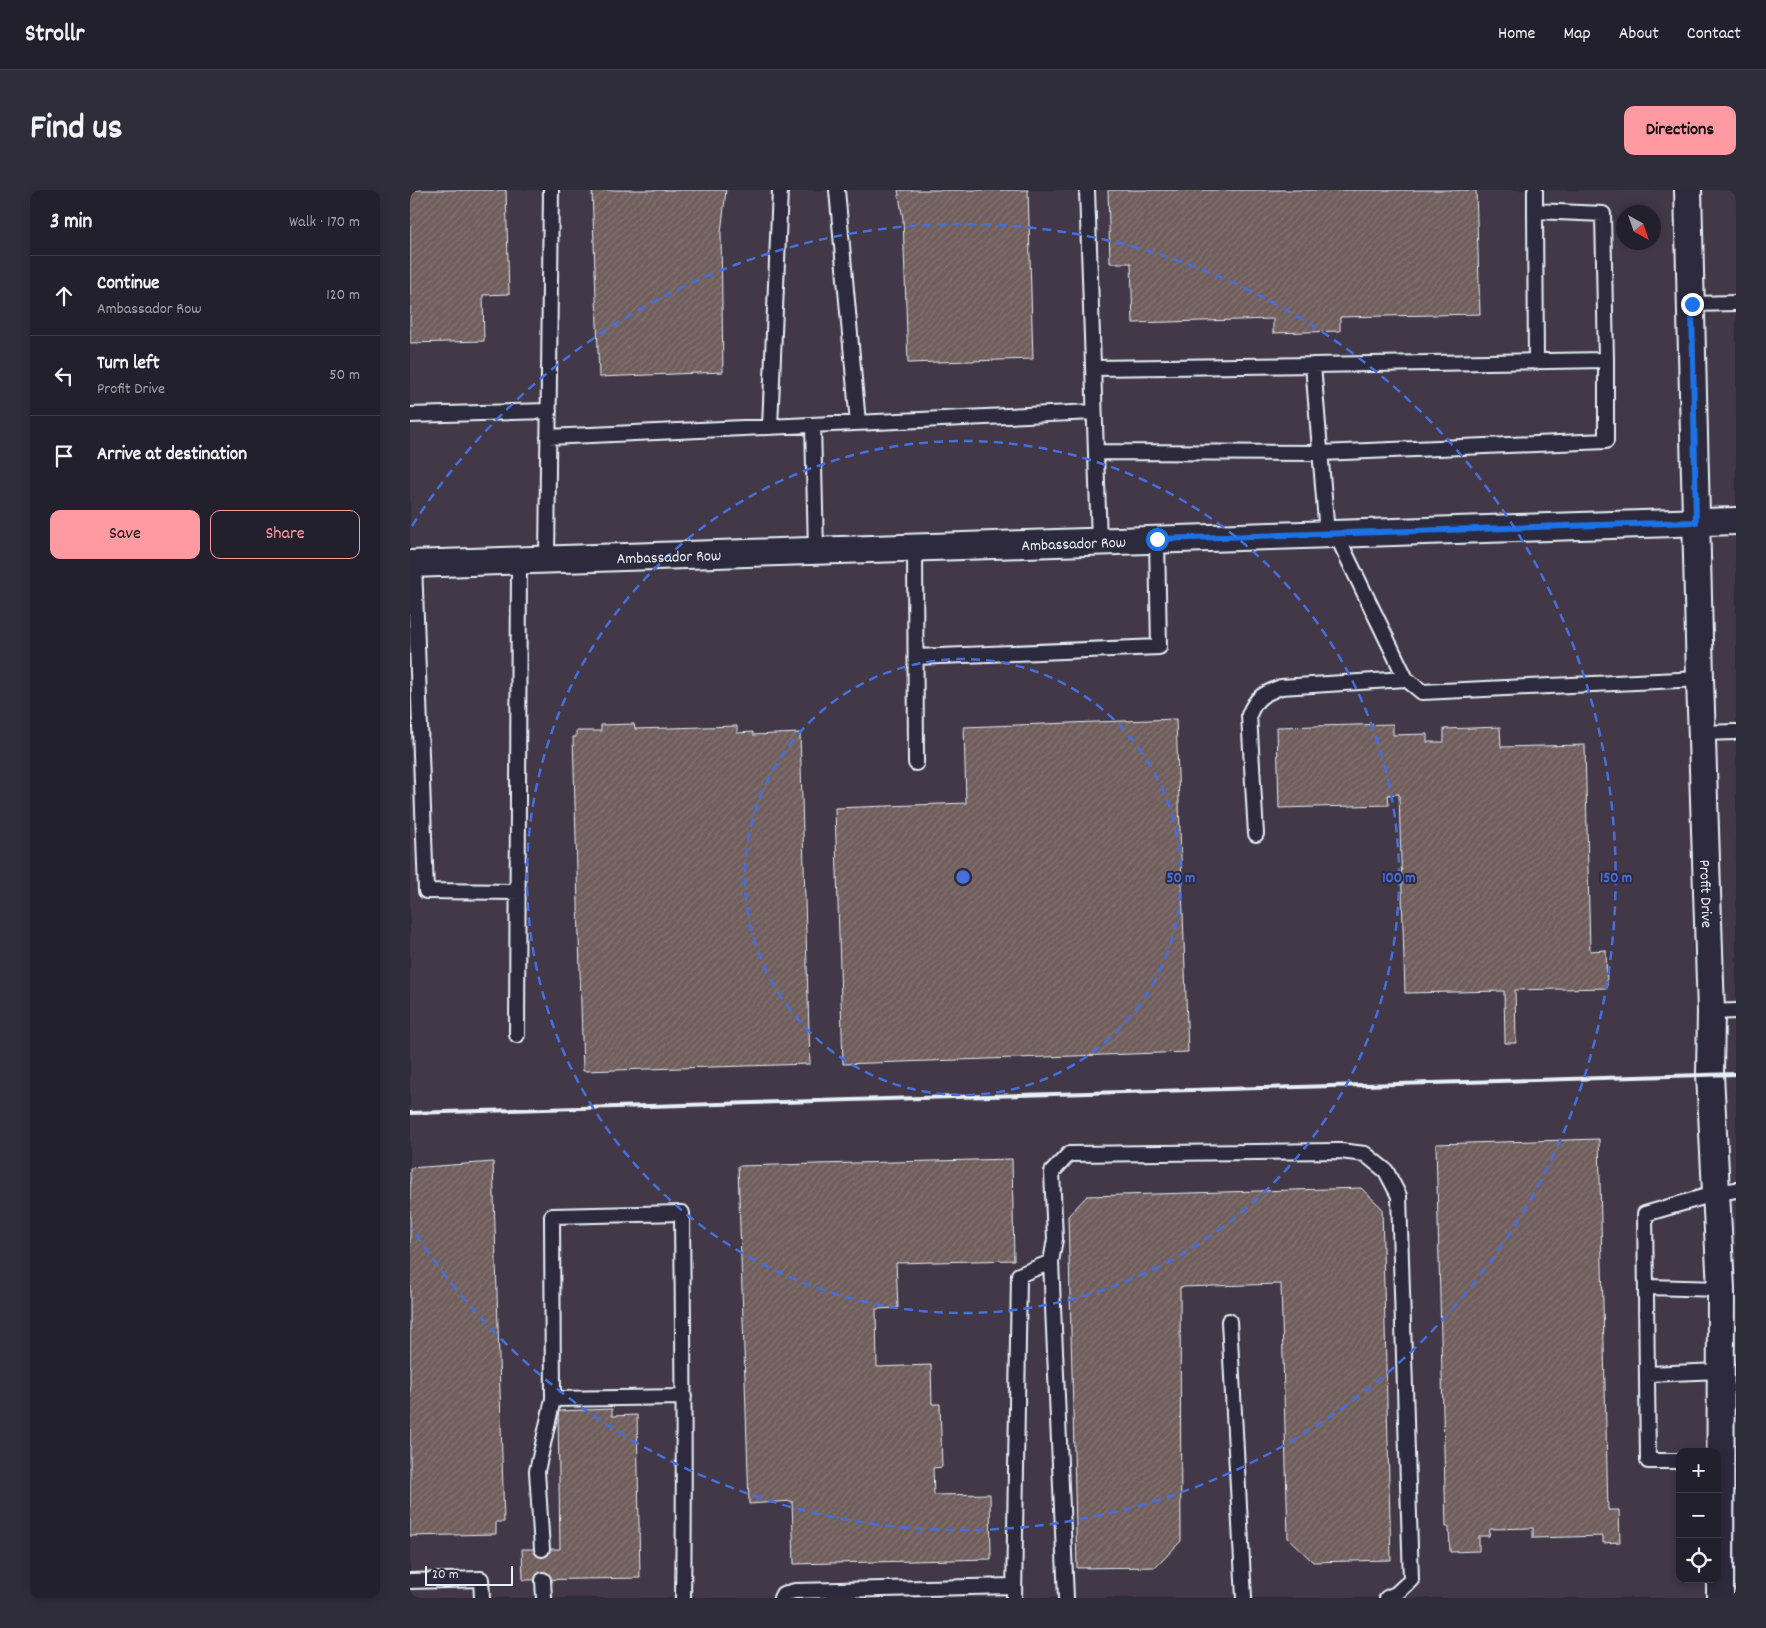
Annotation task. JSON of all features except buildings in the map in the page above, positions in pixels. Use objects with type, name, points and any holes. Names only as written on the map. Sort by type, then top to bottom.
[{"type":"street","name":"Profit Drive","points":[[1688,190],[1701,733],[1723,1012],[1710,1074],[1726,1192],[1721,1289],[1728,1327],[1720,1371],[1719,1448]]},
{"type":"street","name":"Ambassador Row","points":[[412,564],[1736,521]]},
{"type":"street","name":"Profit Drive","points":[[1719,1493],[1720,1598]]},
{"type":"lane","points":[[547,559],[551,190]]},
{"type":"lane","points":[[770,427],[780,190]]},
{"type":"lane","points":[[837,190],[858,423]]},
{"type":"lane","points":[[1088,190],[1099,541]]},
{"type":"lane","points":[[1535,190],[1536,362]]},
{"type":"lane","points":[[1096,452],[1320,453],[1606,441],[1603,214],[1535,211]]},
{"type":"lane","points":[[1692,304],[1736,303]]},
{"type":"lane","points":[[1093,368],[1606,360]]},
{"type":"lane","points":[[1313,365],[1320,453],[1331,534],[1406,679],[1422,692],[1700,679]]},
{"type":"lane","points":[[410,415],[548,411]]},
{"type":"lane","points":[[548,438],[1094,412]]},
{"type":"lane","points":[[813,425],[816,550]]},
{"type":"lane","points":[[916,657],[1158,646],[1157,539]]},
{"type":"lane","points":[[914,547],[916,763]]},
{"type":"lane","points":[[517,1035],[519,560]]},
{"type":"lane","points":[[412,564],[426,891],[518,892]]},
{"type":"lane","points":[[1256,834],[1249,715],[1254,702],[1266,692],[1280,687],[1406,679]]},
{"type":"lane","points":[[1701,733],[1736,732]]},
{"type":"lane","points":[[1066,1598],[1051,1262],[1055,1239],[1052,1172],[1069,1154],[1340,1152],[1365,1154],[1386,1171],[1399,1196],[1411,1580],[1396,1594],[1387,1598]]},
{"type":"lane","points":[[1676,1461],[1648,1461],[1645,1214],[1726,1192]]},
{"type":"lane","points":[[542,1549],[537,1471],[553,1399],[552,1216],[682,1213],[684,1397],[683,1598]]},
{"type":"lane","points":[[781,1598],[783,1594],[795,1591],[1014,1592],[1019,1275],[1051,1262]]},
{"type":"lane","points":[[1647,1287],[1721,1289]]},
{"type":"lane","points":[[1229,1321],[1244,1598]]},
{"type":"lane","points":[[1648,1374],[1720,1371]]},
{"type":"lane","points":[[553,1399],[684,1397]]},
{"type":"lane","points":[[410,1581],[481,1579],[482,1598]]},
{"type":"lane","points":[[543,1580],[544,1598]]},
{"type":"shaded area","points":[[410,190],[1736,190],[1736,1598],[410,1598]]},
{"type":"railway","points":[[410,1113],[1736,1074]]},
{"type":"route","points":[[1157,539],[1696,522],[1692,304]]}]
